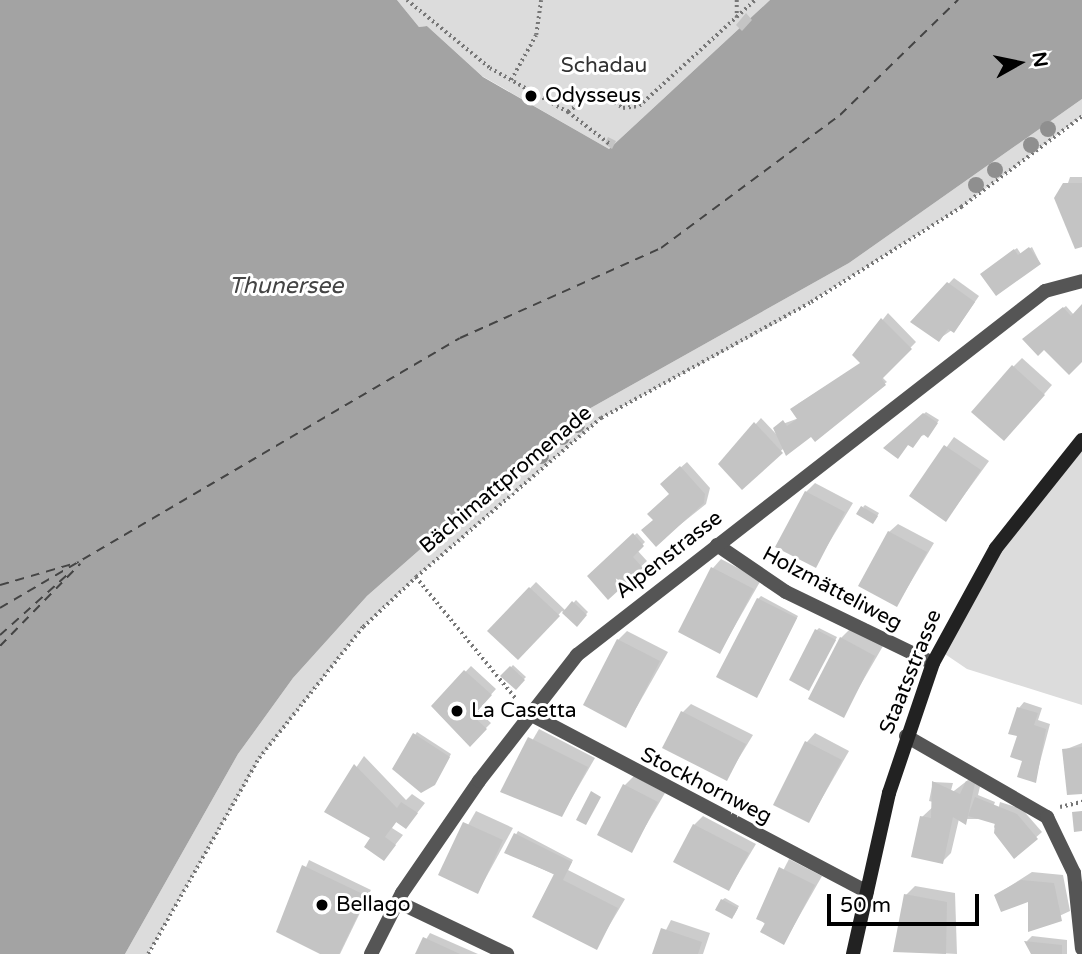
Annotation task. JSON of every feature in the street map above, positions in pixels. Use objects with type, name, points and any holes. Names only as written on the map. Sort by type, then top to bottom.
[{"type":"main road","name":"Staatsstrasse","points":[[853,954],[906,736],[933,663],[996,548],[1082,440]]},
{"type":"street","name":"Alpenstrasse","points":[[371,954],[398,902],[528,713],[578,655],[1045,291],[1082,281]]},
{"type":"street","name":"Holzmätteliweg","points":[[717,545],[786,592],[933,663]]},
{"type":"street","name":"Stockhornweg","points":[[528,713],[867,892]]},
{"type":"street","points":[[906,736],[1047,817],[1074,873],[1082,949]]},
{"type":"street","points":[[398,902],[507,954]]},
{"type":"path","points":[[407,0],[511,80],[568,112],[611,145]]},
{"type":"path","points":[[511,80],[536,35],[541,0]]},
{"type":"path","points":[[737,0],[737,20]]},
{"type":"path","points":[[568,112],[596,91],[623,108],[639,106],[737,20],[755,0]]},
{"type":"path","name":"Bächimattpromenade","points":[[148,954],[260,758],[314,683],[416,577],[601,418],[811,302],[961,206],[1082,116]]},
{"type":"path","points":[[416,577],[528,713]]},
{"type":"green space","name":"Schadau","points":[[397,0],[770,0],[609,149],[482,76],[427,26],[419,27]]},
{"type":"green space","points":[[1082,99],[1082,116],[961,207],[777,323],[601,418],[416,577],[363,627],[260,758],[148,954],[125,954],[238,754],[293,678],[367,596],[564,423],[849,263]]},
{"type":"green space","points":[[1082,440],[1082,705],[967,669],[939,650],[973,585]]},
{"type":"water","name":"Thunersee","points":[[0,0],[397,0],[419,27],[427,26],[483,77],[609,149],[770,0],[1082,0],[1082,99],[849,263],[564,423],[367,596],[293,678],[238,754],[125,954],[0,954]]},
{"type":"building","points":[[746,13],[752,20],[742,31],[736,25]]},
{"type":"building","points":[[608,137],[616,141],[612,149],[605,144]]},
{"type":"building","points":[[1063,183],[1082,183],[1082,247],[1075,249],[1054,198]]},
{"type":"building","points":[[1029,247],[1041,264],[996,296],[980,274],[1014,249],[1018,255]]},
{"type":"building","points":[[947,282],[975,302],[954,333],[948,329],[939,342],[910,322]]},
{"type":"building","points":[[1082,304],[1082,362],[1069,375],[1044,350],[1038,356],[1022,339],[1063,307],[1071,316]]},
{"type":"building","points":[[881,318],[912,349],[882,379],[886,385],[815,442],[811,437],[786,456],[773,428],[783,420],[787,426],[797,419],[790,409],[860,363],[852,355]]},
{"type":"building","points":[[1012,365],[1045,395],[1004,441],[971,412]]},
{"type":"building","points":[[923,413],[938,423],[928,438],[923,434],[913,448],[908,445],[898,459],[883,448]]},
{"type":"building","points":[[754,422],[783,453],[742,490],[718,464]]},
{"type":"building","points":[[944,445],[981,470],[946,522],[909,496]]},
{"type":"building","points":[[680,466],[705,494],[704,503],[656,547],[641,530],[653,520],[647,514],[669,494],[660,484]]},
{"type":"building","points":[[805,491],[845,512],[816,568],[775,547]]},
{"type":"building","points":[[861,506],[878,516],[873,524],[856,514]]},
{"type":"building","points":[[888,531],[927,552],[897,607],[858,586]]},
{"type":"building","points":[[633,533],[644,546],[633,557],[643,568],[608,600],[587,576]]},
{"type":"building","points":[[711,567],[754,589],[720,654],[678,632]]},
{"type":"building","points":[[529,587],[560,616],[518,660],[487,631]]},
{"type":"building","points":[[757,598],[797,618],[757,698],[716,677]]},
{"type":"building","points":[[572,601],[587,615],[577,627],[562,613]]},
{"type":"building","points":[[815,629],[836,640],[809,691],[789,680]]},
{"type":"building","points":[[840,637],[875,656],[844,718],[808,699]]},
{"type":"building","points":[[617,639],[660,661],[626,728],[583,705]]},
{"type":"building","points":[[510,666],[525,680],[516,690],[500,676]]},
{"type":"building","name":"La Casetta","points":[[464,670],[492,695],[473,716],[487,729],[470,747],[431,706]]},
{"type":"building","points":[[1017,707],[1038,713],[1034,725],[1046,729],[1036,783],[1017,777],[1022,761],[1010,757],[1017,736],[1008,734]]},
{"type":"building","points":[[681,711],[746,744],[727,781],[662,748]]},
{"type":"building","points":[[413,733],[450,757],[435,785],[421,793],[392,769]]},
{"type":"building","points":[[528,737],[588,767],[562,817],[500,792]]},
{"type":"building","points":[[805,741],[842,760],[809,823],[773,805]]},
{"type":"building","points":[[1082,747],[1082,794],[1067,795],[1062,749]]},
{"type":"building","points":[[354,764],[397,808],[401,802],[418,813],[406,829],[396,822],[385,837],[396,845],[384,861],[364,847],[370,838],[324,812]]},
{"type":"building","points":[[932,781],[960,794],[966,781],[975,783],[966,825],[953,817],[943,864],[911,857],[920,816],[931,818]]},
{"type":"building","points":[[623,784],[658,802],[632,853],[597,835]]},
{"type":"building","points":[[591,791],[601,797],[586,825],[576,820]]},
{"type":"building","points":[[975,797],[1017,814],[1038,839],[1014,859],[994,833],[995,824],[968,816]]},
{"type":"building","points":[[1082,811],[1082,831],[1074,832],[1072,812]]},
{"type":"building","points":[[463,822],[503,840],[478,894],[438,875]]},
{"type":"building","points":[[693,824],[749,853],[729,891],[673,862]]},
{"type":"building","points":[[514,833],[572,862],[563,880],[618,908],[597,950],[532,917],[554,874],[504,853]]},
{"type":"building","name":"Bellago","points":[[302,865],[367,896],[339,954],[320,954],[276,932]]},
{"type":"building","points":[[779,867],[815,885],[784,945],[760,932],[765,923],[756,919]]},
{"type":"building","points":[[1021,880],[1054,883],[1062,921],[1028,932],[1028,902],[1001,912],[994,895]]},
{"type":"building","points":[[904,894],[947,902],[946,954],[893,952]]},
{"type":"building","points":[[721,899],[738,908],[732,919],[715,910]]},
{"type":"building","points":[[661,928],[702,942],[698,954],[652,954]]},
{"type":"building","points":[[423,937],[460,954],[415,954]]},
{"type":"building","points":[[1024,941],[1062,945],[1062,954],[1031,954]]},
{"type":"ferry route","points":[[0,608],[460,338],[661,248],[840,115],[958,0]]},
{"type":"ferry route","points":[[0,585],[79,562]]},
{"type":"ferry route","points":[[0,646],[80,564]]},
{"type":"ferry route","points":[[0,635],[69,573]]},
{"type":"place","name":"Odysseus","points":[[531,96]]},
{"type":"place","name":"La Casetta","points":[[457,711]]},
{"type":"place","name":"Bellago","points":[[322,905]]}]
